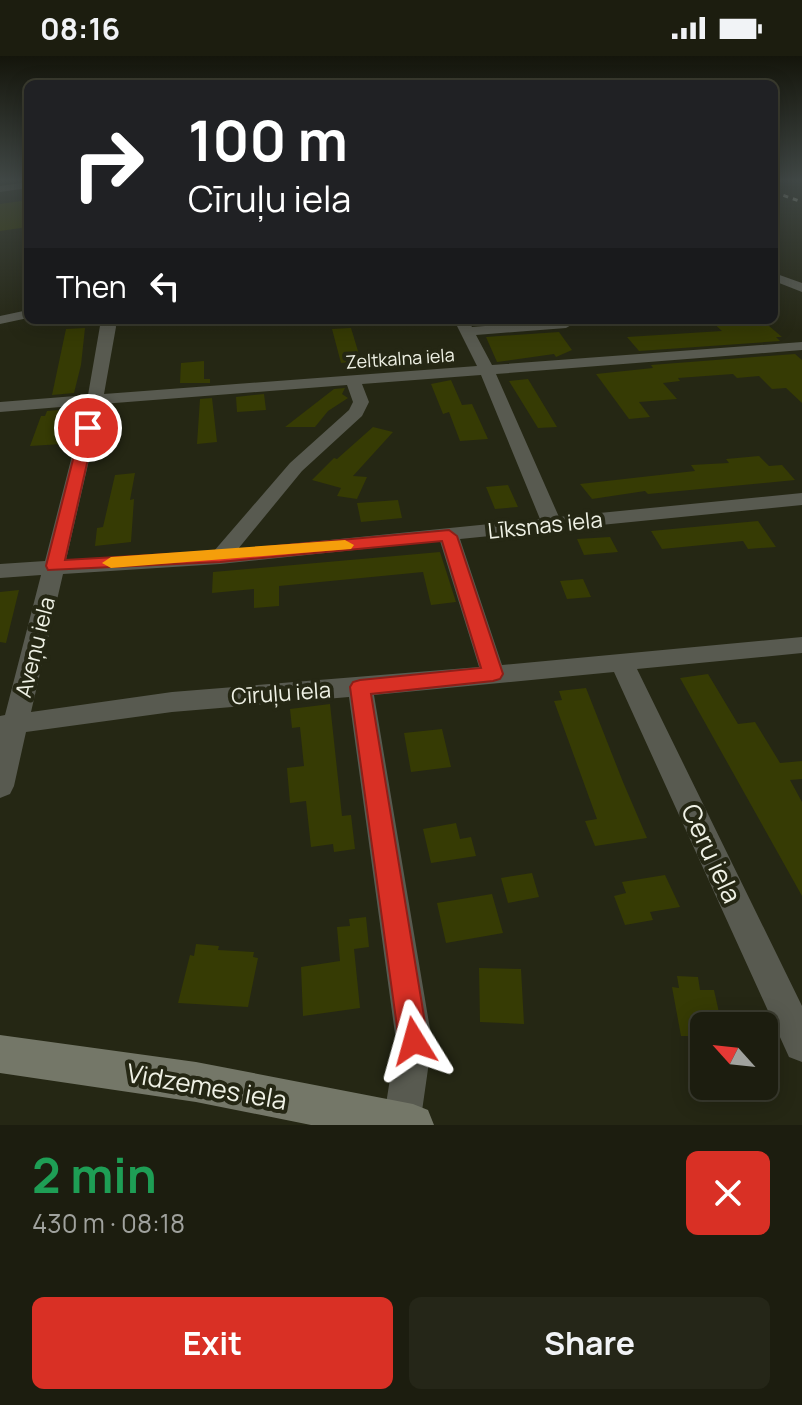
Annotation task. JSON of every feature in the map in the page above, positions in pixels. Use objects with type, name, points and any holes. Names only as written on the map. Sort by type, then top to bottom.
[{"type":"street","points":[[778,279],[802,288]]},
{"type":"street","points":[[0,320],[24,315]]},
{"type":"street","name":"Aveņu iela","points":[[0,786],[8,725],[54,566],[95,400],[109,324]]},
{"type":"street","points":[[552,524],[487,371],[463,326],[566,324]]},
{"type":"street","name":"Zeltkalna iela","points":[[0,407],[802,346]]},
{"type":"street","points":[[220,557],[296,467],[356,412],[361,402],[353,381]]},
{"type":"street","name":"Līksnas iela","points":[[0,571],[220,557],[802,499]]},
{"type":"street","points":[[449,536],[493,674]]},
{"type":"street","name":"Cīruļu iela","points":[[8,725],[172,702],[802,645]]},
{"type":"street","name":"Ceru iela","points":[[621,661],[802,1044]]},
{"type":"street","points":[[360,687],[414,1041],[408,1124]]},
{"type":"street","name":"Vidzemes iela","points":[[0,1054],[196,1082],[408,1124]]},
{"type":"building","points":[[714,324],[767,324],[782,337],[776,337],[780,341],[639,351],[627,337],[722,331]]},
{"type":"building","points":[[85,328],[74,393],[52,395],[66,329]]},
{"type":"building","points":[[351,328],[361,361],[341,363],[332,329]]},
{"type":"building","points":[[559,332],[572,350],[556,357],[554,354],[497,362],[486,337]]},
{"type":"building","points":[[795,354],[802,360],[802,403],[786,388],[772,389],[759,376],[737,378],[733,374],[678,378],[680,381],[663,383],[677,399],[639,402],[650,417],[629,419],[596,374],[653,368],[651,365]]},
{"type":"building","points":[[204,361],[204,379],[210,379],[210,383],[180,383],[181,363]]},
{"type":"building","points":[[528,379],[557,427],[538,428],[509,381]]},
{"type":"building","points":[[451,380],[462,405],[472,404],[488,439],[460,441],[449,412],[443,414],[431,384]]},
{"type":"building","points":[[345,388],[342,394],[348,398],[328,411],[315,427],[285,427],[334,389]]},
{"type":"building","points":[[264,394],[266,410],[237,412],[236,397]]},
{"type":"building","points":[[212,398],[217,442],[197,444],[200,399]]},
{"type":"building","points":[[70,409],[62,444],[30,446],[41,416],[45,416],[47,411]]},
{"type":"building","points":[[373,427],[393,432],[353,476],[367,477],[357,499],[337,496],[341,488],[312,480],[334,458],[337,459]]},
{"type":"building","points":[[759,456],[769,466],[782,465],[795,480],[648,494],[645,491],[592,499],[580,484],[695,471],[691,465],[729,463],[726,459]]},
{"type":"building","points":[[135,473],[130,500],[134,499],[131,542],[95,546],[97,528],[103,527],[115,475]]},
{"type":"building","points":[[508,485],[518,507],[495,509],[486,487]]},
{"type":"building","points":[[398,500],[402,518],[361,522],[357,503]]},
{"type":"building","points":[[758,521],[776,547],[748,549],[743,541],[662,549],[651,531]]},
{"type":"building","points":[[610,537],[618,552],[584,555],[577,539]]},
{"type":"building","points":[[440,552],[456,602],[431,605],[423,572],[279,586],[279,606],[254,608],[254,589],[212,593],[213,572]]},
{"type":"building","points":[[583,579],[591,597],[567,599],[560,581]]},
{"type":"building","points":[[19,590],[6,643],[0,642],[0,592]]},
{"type":"building","points":[[708,674],[738,724],[755,722],[780,763],[802,761],[802,779],[790,780],[802,802],[802,896],[680,678]]},
{"type":"building","points":[[586,688],[647,838],[595,846],[585,821],[597,819],[554,701],[562,700],[559,691]]},
{"type":"building","points":[[330,704],[342,816],[351,815],[355,849],[334,852],[333,844],[311,847],[306,801],[290,803],[287,768],[304,766],[300,727],[292,728],[290,709]]},
{"type":"building","points":[[442,729],[451,767],[411,772],[404,733]]},
{"type":"building","points":[[456,823],[460,839],[471,837],[476,856],[431,863],[423,829]]},
{"type":"building","points":[[532,873],[539,897],[508,903],[501,878]]},
{"type":"building","points":[[665,875],[680,907],[650,912],[653,920],[625,925],[614,896],[626,893],[622,882]]},
{"type":"building","points":[[492,894],[503,933],[446,943],[437,903]]},
{"type":"building","points":[[366,917],[369,947],[354,949],[360,1008],[303,1016],[301,967],[340,961],[337,927],[350,926],[349,919]]},
{"type":"building","points":[[196,944],[219,946],[218,950],[254,952],[253,957],[258,958],[248,1007],[178,1003],[190,955],[194,956]]},
{"type":"building","points":[[479,968],[521,969],[524,1024],[480,1022]]},
{"type":"building","points":[[677,976],[698,977],[700,990],[714,990],[719,1012],[690,1012],[690,1036],[681,1036],[672,987],[679,988]]},
{"type":"slow traffic","points":[[111,563],[345,545]]},
{"type":"route","points":[[88,428],[54,566],[220,557],[449,536],[493,674],[360,687],[414,1041]]}]
